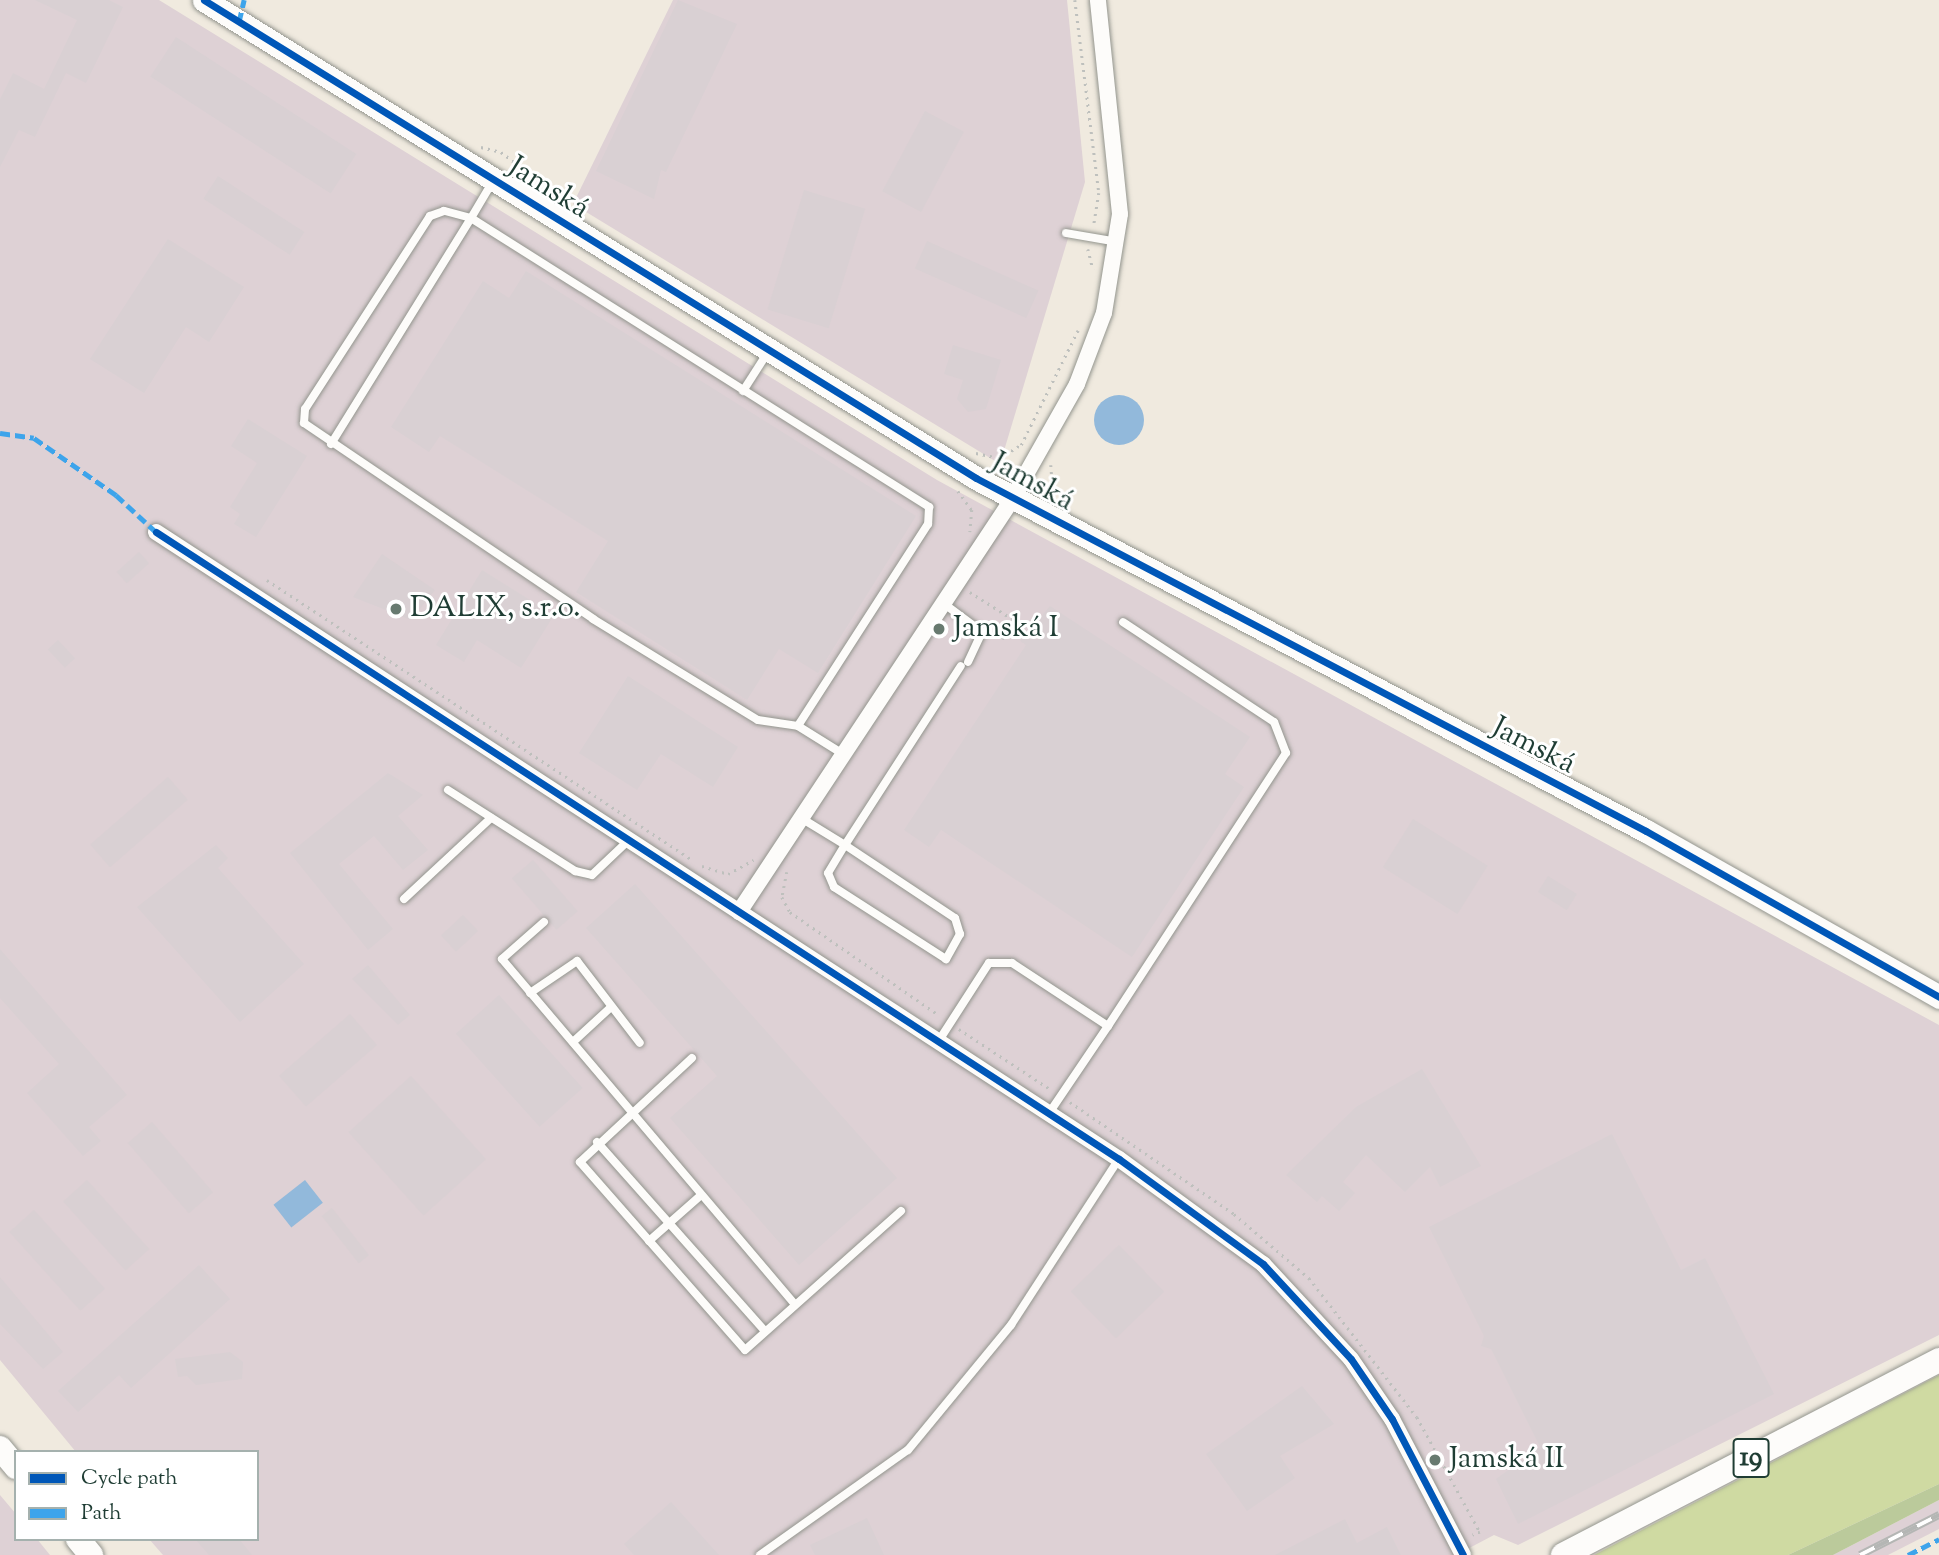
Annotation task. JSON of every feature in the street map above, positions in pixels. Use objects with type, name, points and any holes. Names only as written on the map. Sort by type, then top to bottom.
[{"type":"main road","name":"19","points":[[1563,1555],[1939,1360]]},
{"type":"main road","points":[[0,1448],[14,1465]]},
{"type":"main road","points":[[80,1541],[91,1555]]},
{"type":"street","name":"Jamská","points":[[204,0],[493,181],[1012,499],[1646,831],[1939,997]]},
{"type":"street","points":[[739,912],[1012,499],[1077,384],[1104,313],[1118,242],[1118,171],[1098,0]]},
{"type":"street","points":[[156,532],[1119,1159],[1263,1264],[1328,1329],[1392,1419],[1463,1555]]},
{"type":"lane","points":[[331,444],[493,181]]},
{"type":"lane","points":[[798,726],[931,513],[924,501],[743,391],[471,218],[444,211],[430,216],[305,408],[304,424],[593,619],[758,720],[798,726],[843,754]]},
{"type":"lane","points":[[1066,233],[1118,242]]},
{"type":"lane","points":[[743,391],[769,351]]},
{"type":"lane","points":[[801,818],[845,845],[955,918],[960,934],[946,959],[830,882],[845,845],[965,664],[982,632],[943,603]]},
{"type":"lane","points":[[1049,1113],[1286,753],[1274,722],[1123,622]]},
{"type":"lane","points":[[448,790],[491,818],[592,875],[629,840]]},
{"type":"lane","points":[[404,898],[491,818]]},
{"type":"lane","points":[[544,922],[502,959],[795,1305]]},
{"type":"lane","points":[[938,1042],[985,969],[999,959],[1108,1026]]},
{"type":"lane","points":[[530,993],[577,961],[610,1008],[640,1043]]},
{"type":"lane","points":[[573,1042],[610,1008]]},
{"type":"lane","points":[[692,1058],[580,1157],[581,1168],[745,1350],[901,1211]]},
{"type":"lane","points":[[597,1142],[765,1332]]},
{"type":"lane","points":[[760,1555],[917,1440],[1011,1325],[1119,1159]]},
{"type":"lane","points":[[649,1241],[700,1196]]},
{"type":"path","points":[[1075,0],[1099,193],[1094,228]]},
{"type":"path","points":[[1088,253],[1093,278]]},
{"type":"path","points":[[969,449],[999,458],[1021,445],[1083,321]]},
{"type":"path","points":[[952,485],[972,510],[965,542]]},
{"type":"path","points":[[267,580],[708,870],[734,873],[758,852]]},
{"type":"path","points":[[970,592],[1028,629]]},
{"type":"path","points":[[1002,639],[1014,620]]},
{"type":"shaded area","points":[[0,0],[159,0],[937,480],[1939,1025],[1939,1335],[1518,1545],[1494,1535],[1456,1555],[163,1555],[151,1541],[259,1541],[259,1450],[74,1450],[0,1360]]},
{"type":"shaded area","points":[[673,0],[1067,0],[1085,182],[1000,464],[573,204]]},
{"type":"shaded area","points":[[0,1495],[14,1512],[14,1541],[39,1541],[50,1555],[0,1555]]},
{"type":"shaded area","points":[[1939,1500],[1939,1529],[1888,1555],[1833,1555]]},
{"type":"green space","points":[[1939,1375],[1939,1484],[1788,1555],[1594,1555]]},
{"type":"green space","points":[[1939,1484],[1939,1500],[1833,1555],[1788,1555]]},
{"type":"water","points":[[1119,395],[1137,402],[1144,420],[1137,438],[1119,445],[1101,438],[1094,420],[1101,402]]},
{"type":"water","points":[[305,1180],[323,1203],[291,1227],[273,1205]]},
{"type":"building","points":[[35,0],[109,0],[123,7],[86,83],[66,73],[35,137],[19,130],[0,167],[0,99],[13,73],[44,89],[77,20]]},
{"type":"building","points":[[678,0],[737,24],[666,172],[661,170],[654,199],[596,171]]},
{"type":"building","points":[[176,37],[356,154],[331,194],[150,76]]},
{"type":"building","points":[[925,111],[964,132],[921,212],[882,191]]},
{"type":"building","points":[[218,176],[304,232],[290,255],[203,199]]},
{"type":"building","points":[[804,190],[865,209],[829,328],[767,310]]},
{"type":"building","points":[[168,239],[244,287],[209,342],[186,327],[144,393],[90,359]]},
{"type":"building","points":[[927,241],[1038,291],[1026,318],[915,268]]},
{"type":"building","points":[[526,271],[916,516],[818,673],[779,649],[747,700],[576,592],[608,541],[440,436],[429,452],[391,427],[483,281],[509,298]]},
{"type":"building","points":[[953,345],[1001,360],[986,409],[968,412],[957,399],[963,380],[944,374]]},
{"type":"building","points":[[248,419],[307,456],[256,537],[234,524],[240,514],[230,507],[257,463],[231,446]]},
{"type":"building","points":[[139,552],[149,563],[127,583],[117,572]]},
{"type":"building","points":[[382,554],[435,590],[411,620],[353,597]]},
{"type":"building","points":[[482,570],[554,615],[521,668],[477,640],[464,662],[436,645]]},
{"type":"building","points":[[1050,606],[1250,737],[1225,774],[1244,787],[1132,957],[941,830],[929,847],[904,830],[1026,645],[1020,641]]},
{"type":"building","points":[[58,640],[75,658],[65,668],[48,650]]},
{"type":"building","points":[[628,676],[738,747],[713,787],[661,754],[637,790],[579,753]]},
{"type":"building","points":[[388,773],[423,795],[398,816],[428,850],[403,870],[374,836],[339,864],[393,929],[368,950],[290,853]]},
{"type":"building","points":[[168,777],[188,800],[110,867],[90,845]]},
{"type":"building","points":[[1413,819],[1488,866],[1457,914],[1383,867]]},
{"type":"building","points":[[216,845],[228,858],[218,868],[304,964],[240,1022],[137,907]]},
{"type":"building","points":[[533,860],[578,911],[556,930],[512,878]]},
{"type":"building","points":[[1548,876],[1577,894],[1567,910],[1538,892]]},
{"type":"building","points":[[635,884],[897,1178],[799,1265],[670,1118],[717,1076],[586,928]]},
{"type":"building","points":[[463,915],[478,931],[456,952],[441,935]]},
{"type":"building","points":[[0,949],[127,1095],[89,1127],[101,1141],[83,1156],[27,1093],[59,1064],[0,998]]},
{"type":"building","points":[[368,965],[410,1015],[398,1025],[352,979]]},
{"type":"building","points":[[499,995],[583,1088],[540,1127],[456,1034]]},
{"type":"building","points":[[350,1014],[377,1045],[306,1107],[279,1076]]},
{"type":"building","points":[[1422,1069],[1481,1166],[1440,1187],[1430,1167],[1405,1192],[1366,1155],[1343,1182],[1355,1193],[1339,1211],[1322,1196],[1317,1202],[1286,1175],[1356,1107]]},
{"type":"building","points":[[411,1076],[486,1159],[424,1215],[349,1132]]},
{"type":"building","points":[[152,1122],[213,1192],[189,1213],[128,1143]]},
{"type":"building","points":[[1612,1134],[1681,1270],[1705,1258],[1774,1394],[1518,1524],[1496,1479],[1540,1447],[1491,1349],[1481,1346],[1484,1336],[1429,1227]]},
{"type":"building","points":[[87,1180],[149,1249],[125,1271],[63,1201]]},
{"type":"building","points":[[332,1208],[369,1255],[359,1263],[322,1216]]},
{"type":"building","points":[[34,1210],[105,1289],[80,1311],[9,1232]]},
{"type":"building","points":[[1119,1245],[1164,1292],[1116,1338],[1071,1292]]},
{"type":"building","points":[[199,1265],[230,1299],[131,1388],[119,1375],[78,1412],[58,1391]]},
{"type":"building","points":[[0,1277],[63,1352],[43,1369],[0,1324]]},
{"type":"building","points":[[230,1352],[243,1362],[242,1379],[196,1385],[187,1376],[178,1377],[175,1359]]},
{"type":"building","points":[[1302,1386],[1334,1424],[1280,1456],[1295,1478],[1247,1511],[1206,1454]]},
{"type":"building","points":[[671,1502],[719,1555],[634,1555],[624,1544]]},
{"type":"building","points":[[867,1518],[884,1555],[815,1555],[810,1545]]},
{"type":"building","points":[[1345,1519],[1357,1543],[1387,1527],[1401,1555],[1275,1555]]},
{"type":"building","points":[[197,1541],[241,1541],[252,1555],[209,1555]]},
{"type":"railway","points":[[1860,1555],[1939,1515]]},
{"type":"marked path","points":[[239,22],[244,0]]},
{"type":"marked path","points":[[0,433],[34,438],[116,495],[156,532]]},
{"type":"marked path","points":[[1908,1555],[1939,1539]]},
{"type":"cycle path","points":[[204,0],[976,478],[1646,831],[1939,997]]},
{"type":"cycle path","points":[[156,532],[1119,1159],[1263,1264],[1351,1359],[1392,1419],[1463,1555]]},
{"type":"place","name":"DALIX, s.r.o.","points":[[396,609]]},
{"type":"place","name":"Jamská I","points":[[939,629]]},
{"type":"place","name":"Jamská II","points":[[1435,1460]]}]
